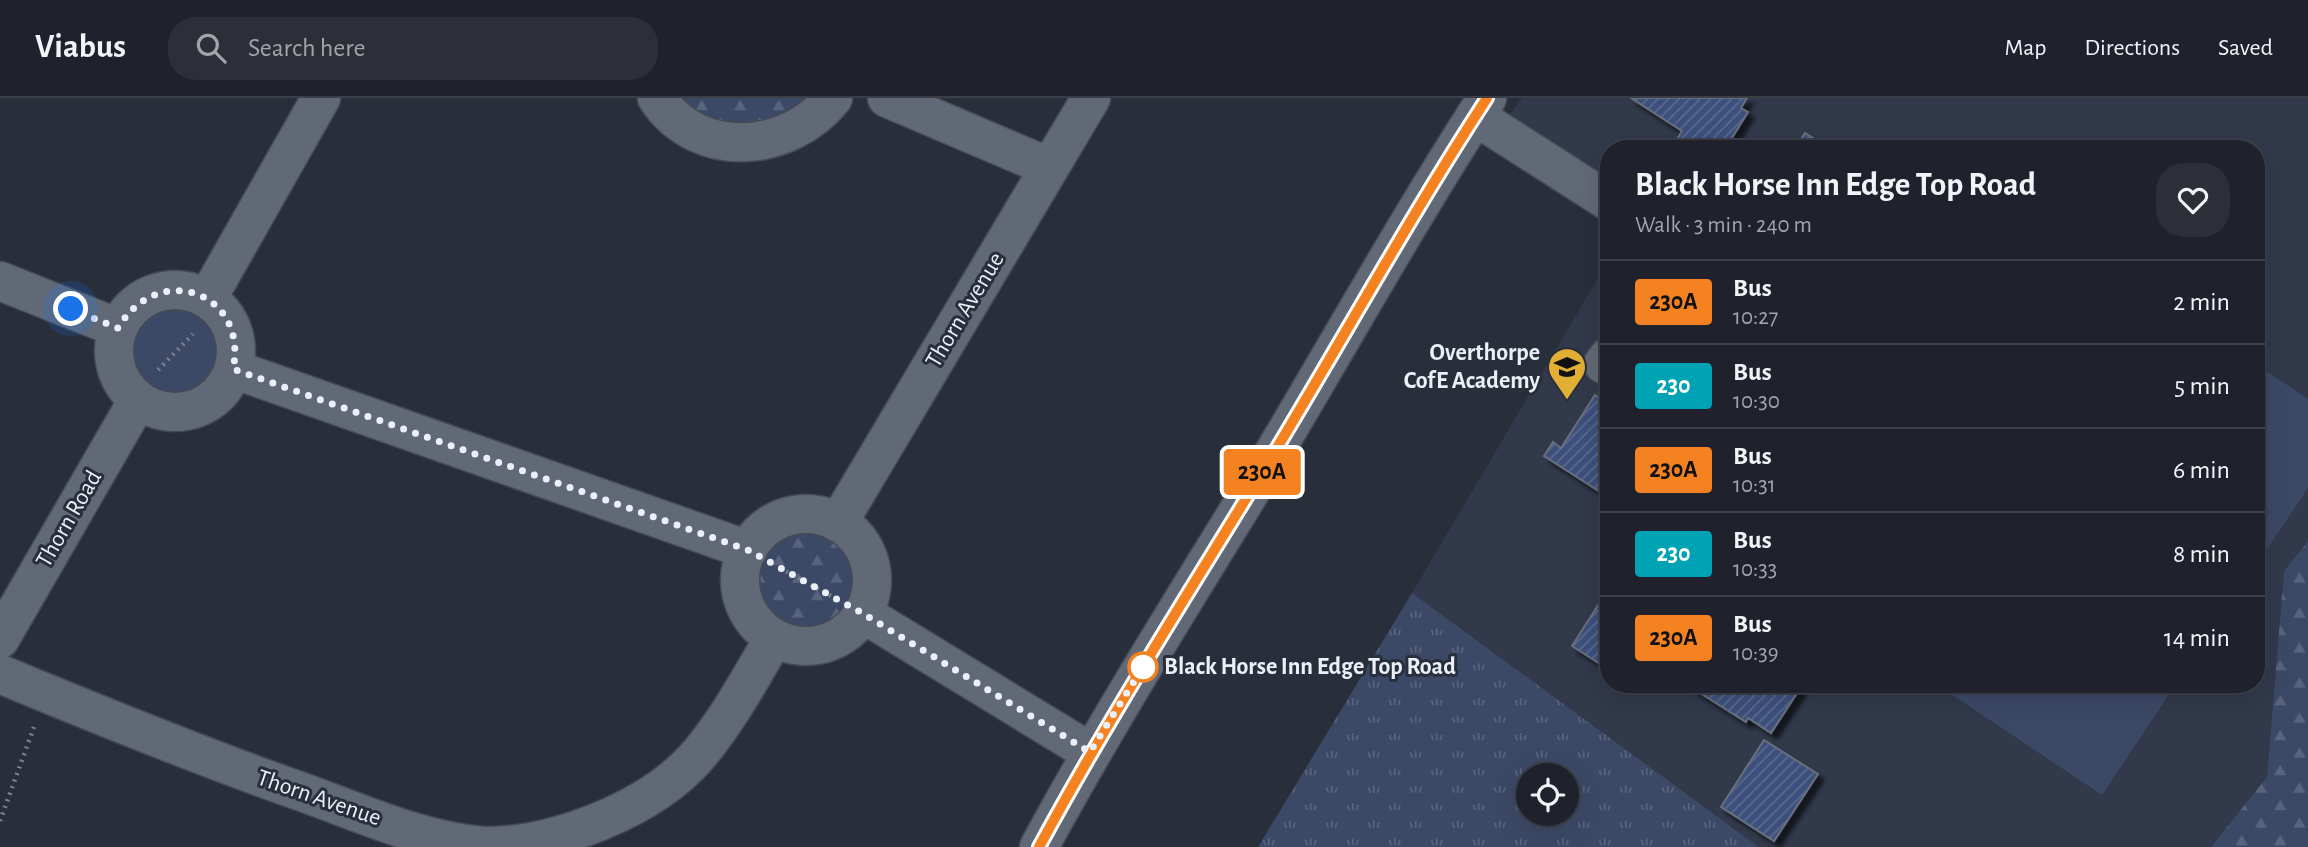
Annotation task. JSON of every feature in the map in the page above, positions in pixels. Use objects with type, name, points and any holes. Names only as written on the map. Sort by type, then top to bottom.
[{"type":"street","points":[[213,304],[320,98]]},
{"type":"street","points":[[657,98],[679,122],[696,133],[728,143],[762,143],[795,131],[817,116],[833,98]]},
{"type":"street","points":[[887,98],[1049,167]]},
{"type":"street","name":"Thorn Avenue","points":[[838,523],[1091,98]]},
{"type":"street","points":[[1039,847],[1090,752],[1481,107],[1600,195]]},
{"type":"street","points":[[0,281],[118,328]]},
{"type":"street","points":[[173,289],[191,292],[213,304],[230,325],[235,342],[233,369],[220,391],[190,410],[172,412],[154,408],[135,398],[116,368],[114,348],[118,328],[139,300],[173,289]]},
{"type":"street","points":[[233,369],[748,550]]},
{"type":"street","name":"Thorn Road","points":[[0,639],[135,398]]},
{"type":"street","points":[[815,514],[838,523],[860,542],[869,560],[872,580],[868,601],[846,632],[831,641],[797,646],[774,638],[751,618],[742,598],[740,577],[748,550],[767,526],[782,519],[815,514]]},
{"type":"street","points":[[862,613],[1090,752]]},
{"type":"street","name":"Thorn Avenue","points":[[0,674],[175,747],[418,833],[484,846],[544,841],[595,826],[652,796],[698,755],[733,708],[774,638]]},
{"type":"path","points":[[135,398],[213,304]]},
{"type":"path","points":[[748,550],[862,613]]},
{"type":"path","points":[[0,821],[46,693]]},
{"type":"shaded area","name":"Overthorpe CofE Academy","points":[[1522,98],[2308,98],[2308,541],[2284,571],[2267,777],[2211,847],[1759,847],[1412,593],[1600,275],[1600,693],[2265,693],[2265,140],[1600,140],[1600,217],[1487,145]]},
{"type":"green space","points":[[657,98],[833,98],[762,143]]},
{"type":"green space","points":[[174,290],[197,295],[217,308],[230,328],[235,351],[230,374],[217,394],[197,407],[174,412],[151,407],[131,394],[118,374],[113,351],[118,328],[131,308],[151,295]]},
{"type":"green space","points":[[2265,370],[2308,399],[2308,488],[2265,552]]},
{"type":"green space","points":[[806,514],[831,519],[853,533],[867,555],[872,580],[867,605],[853,627],[831,641],[806,646],[781,641],[759,627],[745,605],[740,580],[745,555],[759,533],[781,519]]},
{"type":"green space","points":[[2308,541],[2308,847],[2211,847],[2267,777],[2284,571]]},
{"type":"green space","points":[[1412,593],[1759,847],[1258,847]]},
{"type":"green space","points":[[1949,693],[2170,693],[2102,795]]},
{"type":"building","points":[[1631,98],[1747,98],[1741,108],[1748,112],[1731,140],[1676,140],[1682,131]]},
{"type":"building","points":[[1805,133],[1816,140],[1800,140]]},
{"type":"building","points":[[1595,395],[1600,398],[1600,492],[1544,456],[1553,442],[1561,448]]},
{"type":"building","points":[[1600,602],[1600,664],[1572,646]]},
{"type":"building","points":[[1700,693],[1797,693],[1771,733],[1748,718],[1746,722]]},
{"type":"building","points":[[1764,740],[1818,774],[1774,841],[1721,807]]},
{"type":"bus line","name":"230A","points":[[1039,847],[1090,752],[1273,454],[1434,180],[1487,98]]},
{"type":"place","name":"Overthorpe CofE Academy","points":[[1567,401]]},
{"type":"place","name":"Black Horse Inn Edge Top Road","points":[[1143,667]]},
{"type":"route","points":[[71,309],[118,328],[139,300],[173,289],[191,292],[207,299],[218,308],[230,325],[235,342],[233,369],[748,550],[862,613],[1090,752],[1143,667]]}]
